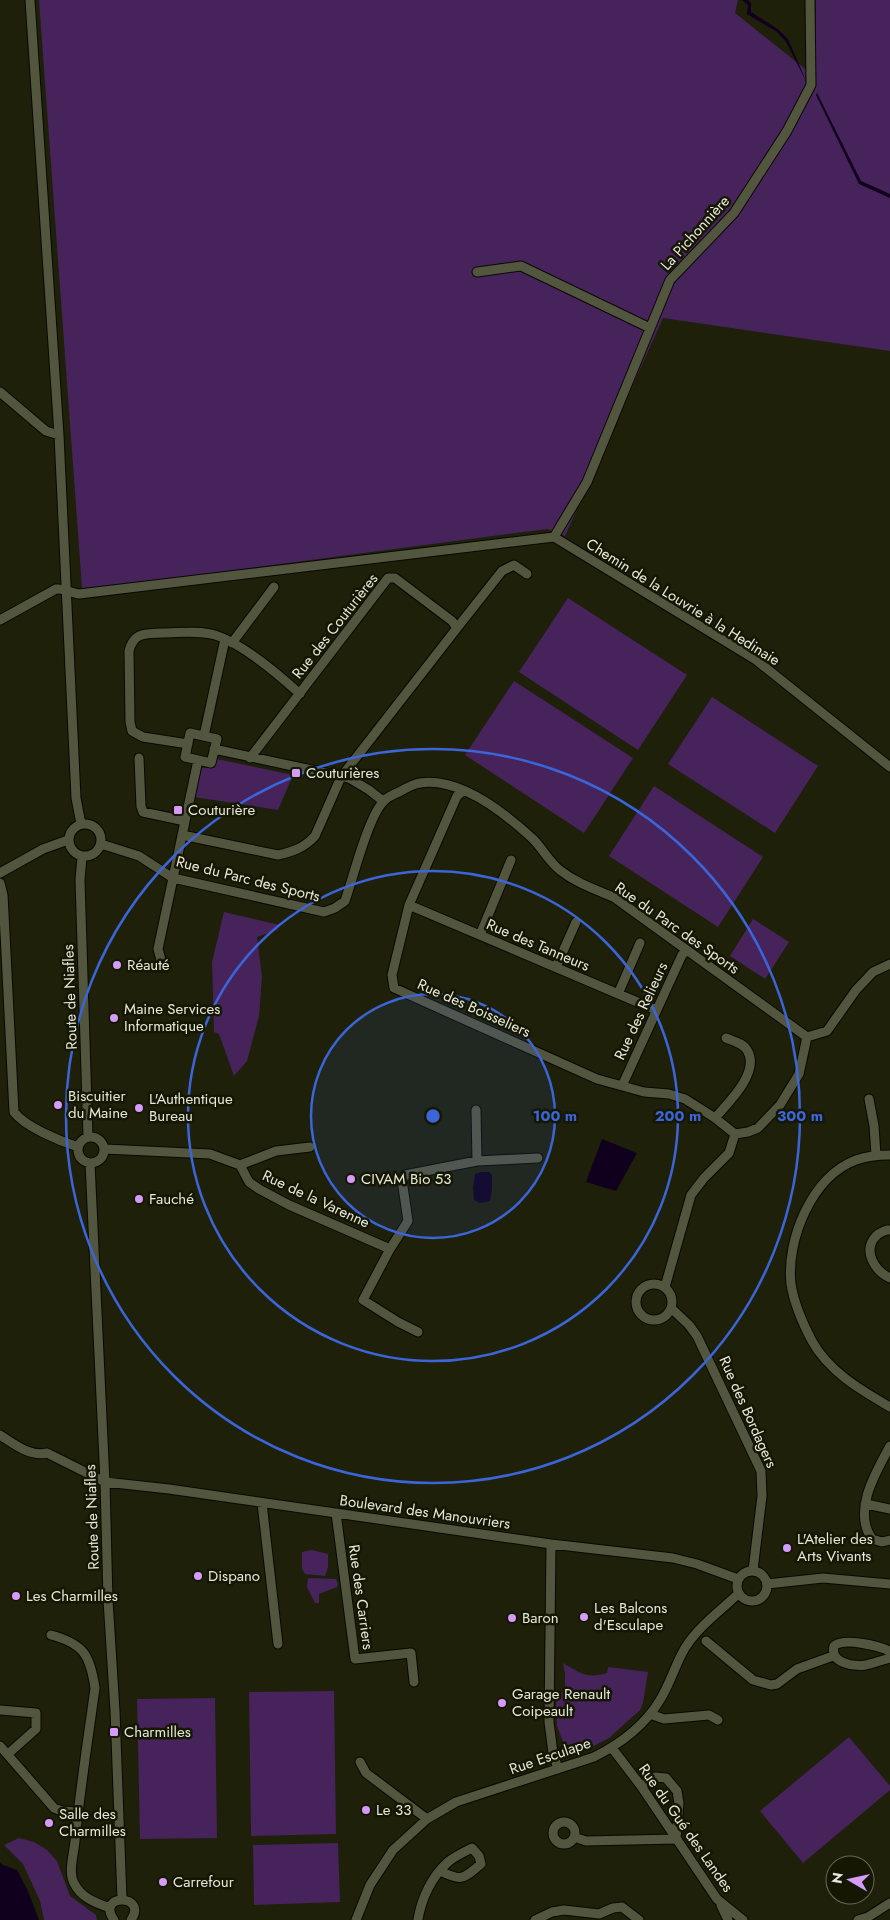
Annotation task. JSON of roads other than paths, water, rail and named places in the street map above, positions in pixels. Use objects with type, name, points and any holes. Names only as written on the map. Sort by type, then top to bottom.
[{"type":"street","points":[[30,0],[59,435],[76,798],[81,824]]},
{"type":"street","name":"La Pichonnière","points":[[554,537],[587,482],[670,280],[734,213],[786,131],[811,85],[810,0]]},
{"type":"street","points":[[477,272],[521,266],[650,328]]},
{"type":"street","points":[[0,392],[46,431],[59,435]]},
{"type":"street","points":[[0,620],[56,590],[66,590],[79,594],[554,537]]},
{"type":"street","name":"Chemin de la Louvrie à la Hedinaie","points":[[554,537],[756,660],[890,767]]},
{"type":"street","points":[[182,835],[278,855],[292,852],[308,844],[315,836],[341,776],[502,571],[514,564],[527,574]]},
{"type":"street","name":"Rue des Couturières","points":[[250,758],[388,578],[395,578],[452,621],[457,628]]},
{"type":"street","points":[[204,736],[228,641],[274,587]]},
{"type":"street","points":[[188,744],[143,737],[132,731],[129,696],[129,651],[132,642],[142,634],[191,632],[214,635],[244,650],[300,694]]},
{"type":"street","points":[[190,733],[204,736],[217,739],[211,763],[185,757],[190,733]]},
{"type":"street","points":[[214,750],[349,778],[383,801]]},
{"type":"street","points":[[139,758],[141,806],[143,812],[185,821]]},
{"type":"street","points":[[163,967],[158,949],[198,760]]},
{"type":"street","name":"Rue du Parc des Sports","points":[[101,844],[139,856],[173,878],[324,912],[335,908],[345,901],[373,817],[383,801],[414,784],[435,782],[475,796],[507,817],[535,841],[550,862],[563,872],[587,888],[615,898],[807,1037]]},
{"type":"street","name":"Rue des Boisseliers","points":[[463,791],[457,796],[409,905],[392,975],[394,988],[597,1078],[644,1092],[669,1094],[685,1099],[715,1118],[735,1134]]},
{"type":"street","points":[[81,824],[92,826],[100,833],[101,844],[99,849],[91,856],[82,857],[70,849],[68,840],[72,830],[81,824]]},
{"type":"street","points":[[0,873],[43,848],[68,840]]},
{"type":"street","name":"Route de Niafles","points":[[82,857],[80,880],[88,1137]]},
{"type":"street","points":[[480,935],[511,860]]},
{"type":"street","points":[[0,883],[3,895],[14,1112],[24,1121],[63,1142],[78,1147]]},
{"type":"street","name":"Rue des Tanneurs","points":[[409,905],[656,1010]]},
{"type":"street","points":[[556,967],[576,922]]},
{"type":"street","points":[[618,994],[640,944]]},
{"type":"street","name":"Rue des Relieurs","points":[[622,1086],[682,955],[687,950]]},
{"type":"street","points":[[665,1287],[692,1195],[704,1178],[729,1153],[735,1134],[758,1128],[780,1105],[799,1074],[807,1037],[827,1031],[856,990],[873,972],[890,964]]},
{"type":"street","points":[[715,1118],[742,1086],[749,1071],[750,1060],[747,1049],[726,1038]]},
{"type":"street","points":[[869,1099],[874,1126],[876,1155]]},
{"type":"street","points":[[476,1110],[478,1161]]},
{"type":"street","points":[[88,1137],[99,1139],[105,1149],[101,1159],[90,1163],[79,1156],[78,1147],[82,1140],[88,1137]]},
{"type":"street","points":[[105,1149],[210,1154],[240,1165],[276,1151],[310,1146]]},
{"type":"street","points":[[890,1155],[876,1155],[855,1160],[834,1173],[812,1199],[794,1238],[790,1259],[791,1285],[813,1342],[826,1361],[842,1376],[890,1407]]},
{"type":"street","points":[[418,1332],[363,1300],[390,1249],[408,1221],[402,1180],[405,1175],[478,1161],[538,1158]]},
{"type":"street","name":"Route de Niafles","points":[[90,1163],[122,1900]]},
{"type":"street","name":"Rue de la Varenne","points":[[240,1165],[248,1182],[259,1189],[289,1205],[390,1249]]},
{"type":"street","points":[[890,1230],[875,1236],[870,1250],[871,1262],[884,1275],[890,1278]]},
{"type":"street","points":[[654,1284],[665,1287],[672,1297],[671,1308],[663,1317],[652,1320],[642,1314],[637,1304],[639,1292],[648,1285],[654,1284]]},
{"type":"street","name":"Rue des Bordagers","points":[[671,1308],[689,1324],[697,1336],[762,1471],[762,1496],[753,1570]]},
{"type":"street","name":"Boulevard des Manouvriers","points":[[0,1436],[31,1453],[40,1455],[47,1453],[105,1482],[550,1544],[673,1558],[697,1564],[738,1579]]},
{"type":"street","points":[[890,1446],[870,1486],[863,1518],[867,1532],[872,1539],[882,1542],[890,1540]]},
{"type":"street","points":[[262,1503],[278,1644]]},
{"type":"street","points":[[866,1504],[890,1508]]},
{"type":"street","name":"Rue des Carriers","points":[[336,1513],[355,1659],[411,1653],[414,1682]]},
{"type":"street","points":[[550,1544],[549,1722],[553,1753],[558,1769]]},
{"type":"street","points":[[753,1570],[763,1575],[767,1584],[765,1594],[757,1601],[746,1600],[738,1594],[736,1589],[738,1579],[744,1572],[753,1570]]},
{"type":"street","points":[[767,1584],[823,1578],[890,1584]]},
{"type":"street","name":"Rue Esculape","points":[[356,1920],[370,1885],[392,1850],[427,1819],[456,1802],[594,1757],[612,1748],[629,1735],[661,1700],[684,1649],[695,1635],[738,1594]]},
{"type":"street","points":[[51,1635],[69,1640],[78,1645],[85,1654],[92,1670],[95,1688],[72,1869],[73,1882],[81,1894],[110,1908]]},
{"type":"street","points":[[833,1656],[834,1646],[842,1641],[878,1646],[890,1651]]},
{"type":"street","points":[[706,1642],[753,1680],[771,1685],[781,1682],[797,1669],[833,1656]]},
{"type":"street","points":[[833,1656],[838,1661],[864,1665],[890,1658]]},
{"type":"street","points":[[0,1710],[36,1713],[36,1730],[8,1754]]},
{"type":"street","points":[[650,1714],[664,1719],[709,1715],[718,1720]]},
{"type":"street","points":[[0,1746],[54,1808],[62,1811],[78,1812]]},
{"type":"street","name":"Rue du Gué des Landes","points":[[612,1748],[720,1902],[743,1920]]},
{"type":"street","points":[[360,1762],[366,1773],[427,1819]]},
{"type":"street","points":[[574,1837],[586,1841],[676,1839],[677,1791],[666,1778],[655,1777],[640,1786]]},
{"type":"street","points":[[662,1817],[674,1810],[678,1803]]},
{"type":"street","points":[[418,1920],[419,1910],[429,1888],[440,1871]]},
{"type":"street","points":[[112,1920],[110,1908],[115,1902],[122,1900],[130,1902],[134,1908],[131,1920]]},
{"type":"street","points":[[720,1902],[728,1920]]},
{"type":"street","points":[[858,1920],[869,1919],[890,1903]]},
{"type":"street","points":[[535,1920],[552,1912],[564,1910],[602,1917],[613,1908],[622,1907],[639,1920]]},
{"type":"place","name":"Couturières","points":[[296,773]]},
{"type":"place","name":"Couturière","points":[[178,810]]},
{"type":"place","name":"Réauté","points":[[117,965]]},
{"type":"place","name":"Maine Services Informatique","points":[[114,1018]]},
{"type":"place","name":"Biscuitier du Maine","points":[[58,1105]]},
{"type":"place","name":"L'Authentique Bureau","points":[[139,1108]]},
{"type":"place","name":"CIVAM Bio 53","points":[[351,1179]]},
{"type":"place","name":"Fauché","points":[[139,1199]]},
{"type":"place","name":"L'Atelier des Arts Vivants","points":[[787,1548]]},
{"type":"place","name":"Dispano","points":[[198,1576]]},
{"type":"place","name":"Les Charmilles","points":[[16,1596]]},
{"type":"place","name":"Les Balcons d'Esculape","points":[[584,1617]]},
{"type":"place","name":"Baron","points":[[512,1618]]},
{"type":"place","name":"Garage Renault Coipeault","points":[[502,1703]]},
{"type":"place","name":"Charmilles","points":[[114,1732]]},
{"type":"place","name":"Le 33","points":[[366,1810]]},
{"type":"place","name":"Salle des Charmilles","points":[[49,1823]]},
{"type":"place","name":"Carrefour","points":[[163,1882]]}]
